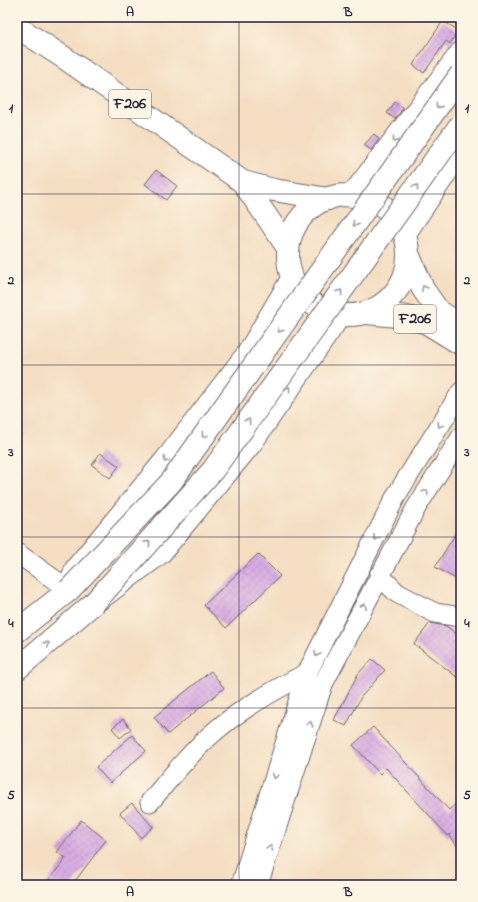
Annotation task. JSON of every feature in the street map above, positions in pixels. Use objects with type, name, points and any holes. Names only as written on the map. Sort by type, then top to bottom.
[{"type":"main road","name":"F206","points":[[17,27],[63,57],[243,182],[274,190],[328,199]]},
{"type":"main road","points":[[352,196],[461,53]]},
{"type":"main road","points":[[17,631],[69,590],[171,482],[461,74]]},
{"type":"main road","points":[[94,603],[213,470],[461,124]]},
{"type":"main road","points":[[405,233],[461,150]]},
{"type":"main road","name":"F206","points":[[243,182],[288,248]]},
{"type":"main road","points":[[343,195],[352,196],[363,196],[380,204],[395,216],[405,233],[409,256],[406,274],[397,292],[383,304],[367,313],[353,316],[340,315],[325,311],[311,304],[300,293],[292,279],[288,264],[288,248],[293,232],[301,218],[313,207],[328,199],[343,195]]},
{"type":"main road","name":"F206","points":[[409,256],[423,288],[439,312],[461,324]]},
{"type":"main road","points":[[69,590],[76,570],[166,460],[250,352],[292,279]]},
{"type":"main road","name":"F206","points":[[367,313],[407,317],[427,323],[461,344]]},
{"type":"main road","points":[[17,669],[94,603],[160,553],[251,443],[340,315]]},
{"type":"street","points":[[241,885],[307,674],[397,494],[461,392]]},
{"type":"street","points":[[258,885],[324,684],[379,575],[416,508],[461,437]]},
{"type":"street","points":[[19,558],[69,590]]},
{"type":"street","points":[[379,575],[397,593],[435,613],[461,616]]},
{"type":"street","points":[[150,802],[171,777],[214,732],[273,690],[307,674]]},
{"type":"building","points":[[443,21],[458,30],[450,44],[446,41],[424,73],[413,65]]},
{"type":"building","points":[[395,102],[403,108],[395,119],[387,113]]},
{"type":"building","points":[[374,134],[379,139],[371,150],[364,145]]},
{"type":"building","points":[[156,170],[177,186],[166,200],[145,184]]},
{"type":"building","points":[[100,453],[119,466],[110,478],[92,465]]},
{"type":"building","points":[[461,525],[461,582],[435,567]]},
{"type":"building","points":[[258,554],[280,576],[226,628],[204,605]]},
{"type":"building","points":[[430,623],[446,626],[461,637],[461,680],[414,644]]},
{"type":"building","points":[[372,659],[385,670],[361,697],[346,726],[334,720],[358,674]]},
{"type":"building","points":[[211,671],[224,688],[168,734],[154,717]]},
{"type":"building","points":[[123,719],[131,729],[120,738],[112,728]]},
{"type":"building","points":[[373,727],[449,810],[461,799],[461,852],[449,834],[448,836],[386,768],[380,774],[353,745]]},
{"type":"building","points":[[132,735],[146,751],[110,783],[96,767]]},
{"type":"building","points":[[132,803],[153,827],[141,838],[120,813]]},
{"type":"building","points":[[81,820],[106,840],[72,885],[45,885],[66,858],[57,852]]}]
